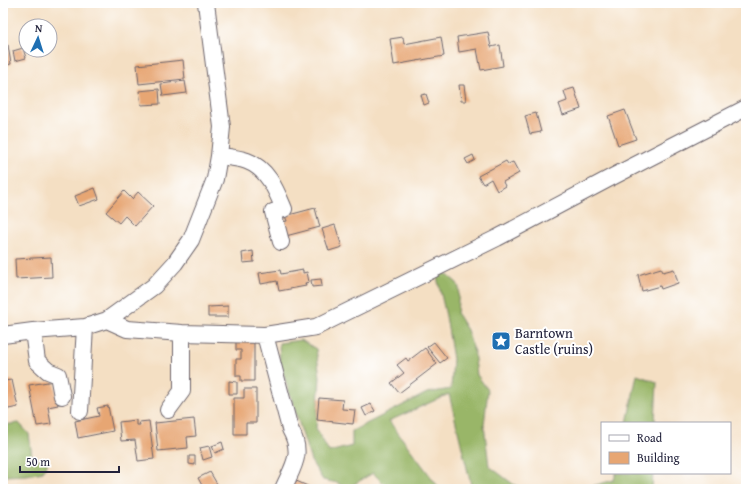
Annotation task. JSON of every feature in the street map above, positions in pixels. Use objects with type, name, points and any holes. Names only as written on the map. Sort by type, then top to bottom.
[{"type":"street","points":[[3,335],[85,327],[107,320],[154,286],[175,263],[192,240],[215,179],[222,127],[206,3]]},
{"type":"street","points":[[107,320],[127,329],[265,335],[316,327],[497,238],[746,108]]},
{"type":"street","points":[[219,156],[246,160],[261,169],[274,185],[284,209],[273,212],[281,242]]},
{"type":"street","points":[[80,411],[85,327]]},
{"type":"street","points":[[33,331],[37,361],[48,371],[58,375],[62,396]]},
{"type":"street","points":[[168,410],[182,391],[182,332]]},
{"type":"street","points":[[265,335],[290,429],[295,438],[298,455],[283,489]]},
{"type":"green space","points":[[445,273],[457,283],[459,288],[457,314],[467,330],[474,352],[477,375],[488,390],[484,425],[489,466],[513,484],[524,489],[472,489],[449,394],[389,421],[440,489],[389,489],[373,473],[346,489],[338,483],[323,480],[311,461],[280,363],[279,343],[301,340],[316,349],[320,377],[316,428],[329,452],[352,446],[352,431],[427,393],[451,389],[453,359],[446,316],[437,277]]},
{"type":"green space","points":[[637,375],[657,382],[655,422],[627,422]]},
{"type":"green space","points":[[19,423],[29,434],[32,457],[48,463],[43,472],[27,475],[3,476],[3,425]]},
{"type":"green space","points":[[616,474],[653,474],[652,488],[656,489],[581,489],[614,480]]},
{"type":"building","points":[[488,32],[491,47],[500,45],[503,66],[481,70],[477,49],[459,52],[457,37]]},
{"type":"building","points":[[403,37],[404,44],[441,37],[444,56],[394,65],[390,39]]},
{"type":"building","points":[[8,45],[11,64],[3,66],[3,46]]},
{"type":"building","points":[[18,50],[18,58],[26,58],[15,61],[13,51]]},
{"type":"building","points":[[183,60],[185,79],[139,84],[137,65]]},
{"type":"building","points":[[185,81],[187,93],[163,96],[161,84]]},
{"type":"building","points":[[459,85],[464,85],[466,101],[461,101]]},
{"type":"building","points":[[574,88],[581,109],[563,115],[559,104],[567,101],[564,91]]},
{"type":"building","points":[[159,89],[160,104],[141,105],[139,91]]},
{"type":"building","points":[[426,94],[429,103],[424,105],[421,95]]},
{"type":"building","points":[[625,110],[636,139],[618,145],[608,116]]},
{"type":"building","points":[[536,113],[541,132],[530,134],[525,116]]},
{"type":"building","points":[[473,155],[475,160],[468,164],[465,159]]},
{"type":"building","points":[[506,161],[508,164],[513,162],[519,173],[503,182],[505,186],[497,191],[491,179],[483,184],[478,176]]},
{"type":"building","points":[[95,188],[99,199],[79,206],[75,196]]},
{"type":"building","points":[[124,191],[132,199],[138,192],[153,206],[135,226],[125,216],[119,223],[106,212]]},
{"type":"building","points":[[315,208],[320,227],[282,237],[279,223],[287,221],[285,216]]},
{"type":"building","points":[[335,225],[342,247],[329,251],[322,229]]},
{"type":"building","points":[[253,251],[254,262],[243,263],[242,253]]},
{"type":"building","points":[[51,257],[52,277],[16,279],[15,259]]},
{"type":"building","points":[[661,268],[663,272],[674,269],[678,283],[661,289],[660,286],[642,291],[638,275]]},
{"type":"building","points":[[280,270],[281,274],[303,270],[303,273],[307,272],[309,282],[305,283],[306,286],[279,291],[277,281],[261,284],[259,273]]},
{"type":"building","points":[[321,279],[322,286],[312,287],[311,280]]},
{"type":"building","points":[[228,306],[228,317],[208,317],[208,307]]},
{"type":"building","points":[[236,341],[254,341],[254,381],[241,381],[241,376],[236,376],[236,359],[241,359],[241,350],[236,350]]},
{"type":"building","points":[[434,342],[447,358],[440,363],[427,347]]},
{"type":"building","points":[[425,348],[437,364],[399,393],[391,383],[404,373],[397,365],[406,358],[408,361]]},
{"type":"building","points":[[12,380],[18,407],[4,410],[3,381]]},
{"type":"building","points":[[54,381],[58,405],[48,407],[51,424],[37,426],[29,385]]},
{"type":"building","points":[[229,381],[237,382],[237,394],[229,394]]},
{"type":"building","points":[[244,389],[256,389],[256,423],[246,423],[246,434],[234,434],[234,398],[244,398]]},
{"type":"building","points":[[319,398],[343,400],[342,409],[355,410],[353,424],[317,420]]},
{"type":"building","points":[[371,404],[375,411],[366,416],[362,408]]},
{"type":"building","points":[[108,406],[113,431],[78,438],[75,421],[99,416],[97,408]]},
{"type":"building","points":[[194,419],[196,436],[187,437],[188,448],[158,451],[155,423]]},
{"type":"building","points":[[136,420],[136,425],[140,425],[139,422],[149,421],[154,459],[138,461],[135,440],[121,441],[119,422]]},
{"type":"building","points":[[222,442],[224,449],[215,453],[212,446]]},
{"type":"building","points":[[209,446],[212,457],[203,460],[200,448]]},
{"type":"building","points":[[189,456],[195,456],[195,465],[189,464]]},
{"type":"building","points":[[210,472],[220,489],[204,489],[198,478]]},
{"type":"building","points":[[292,479],[314,489],[287,489]]},
{"type":"place","name":"Barntown Castle (ruins)","points":[[501,341]]}]
